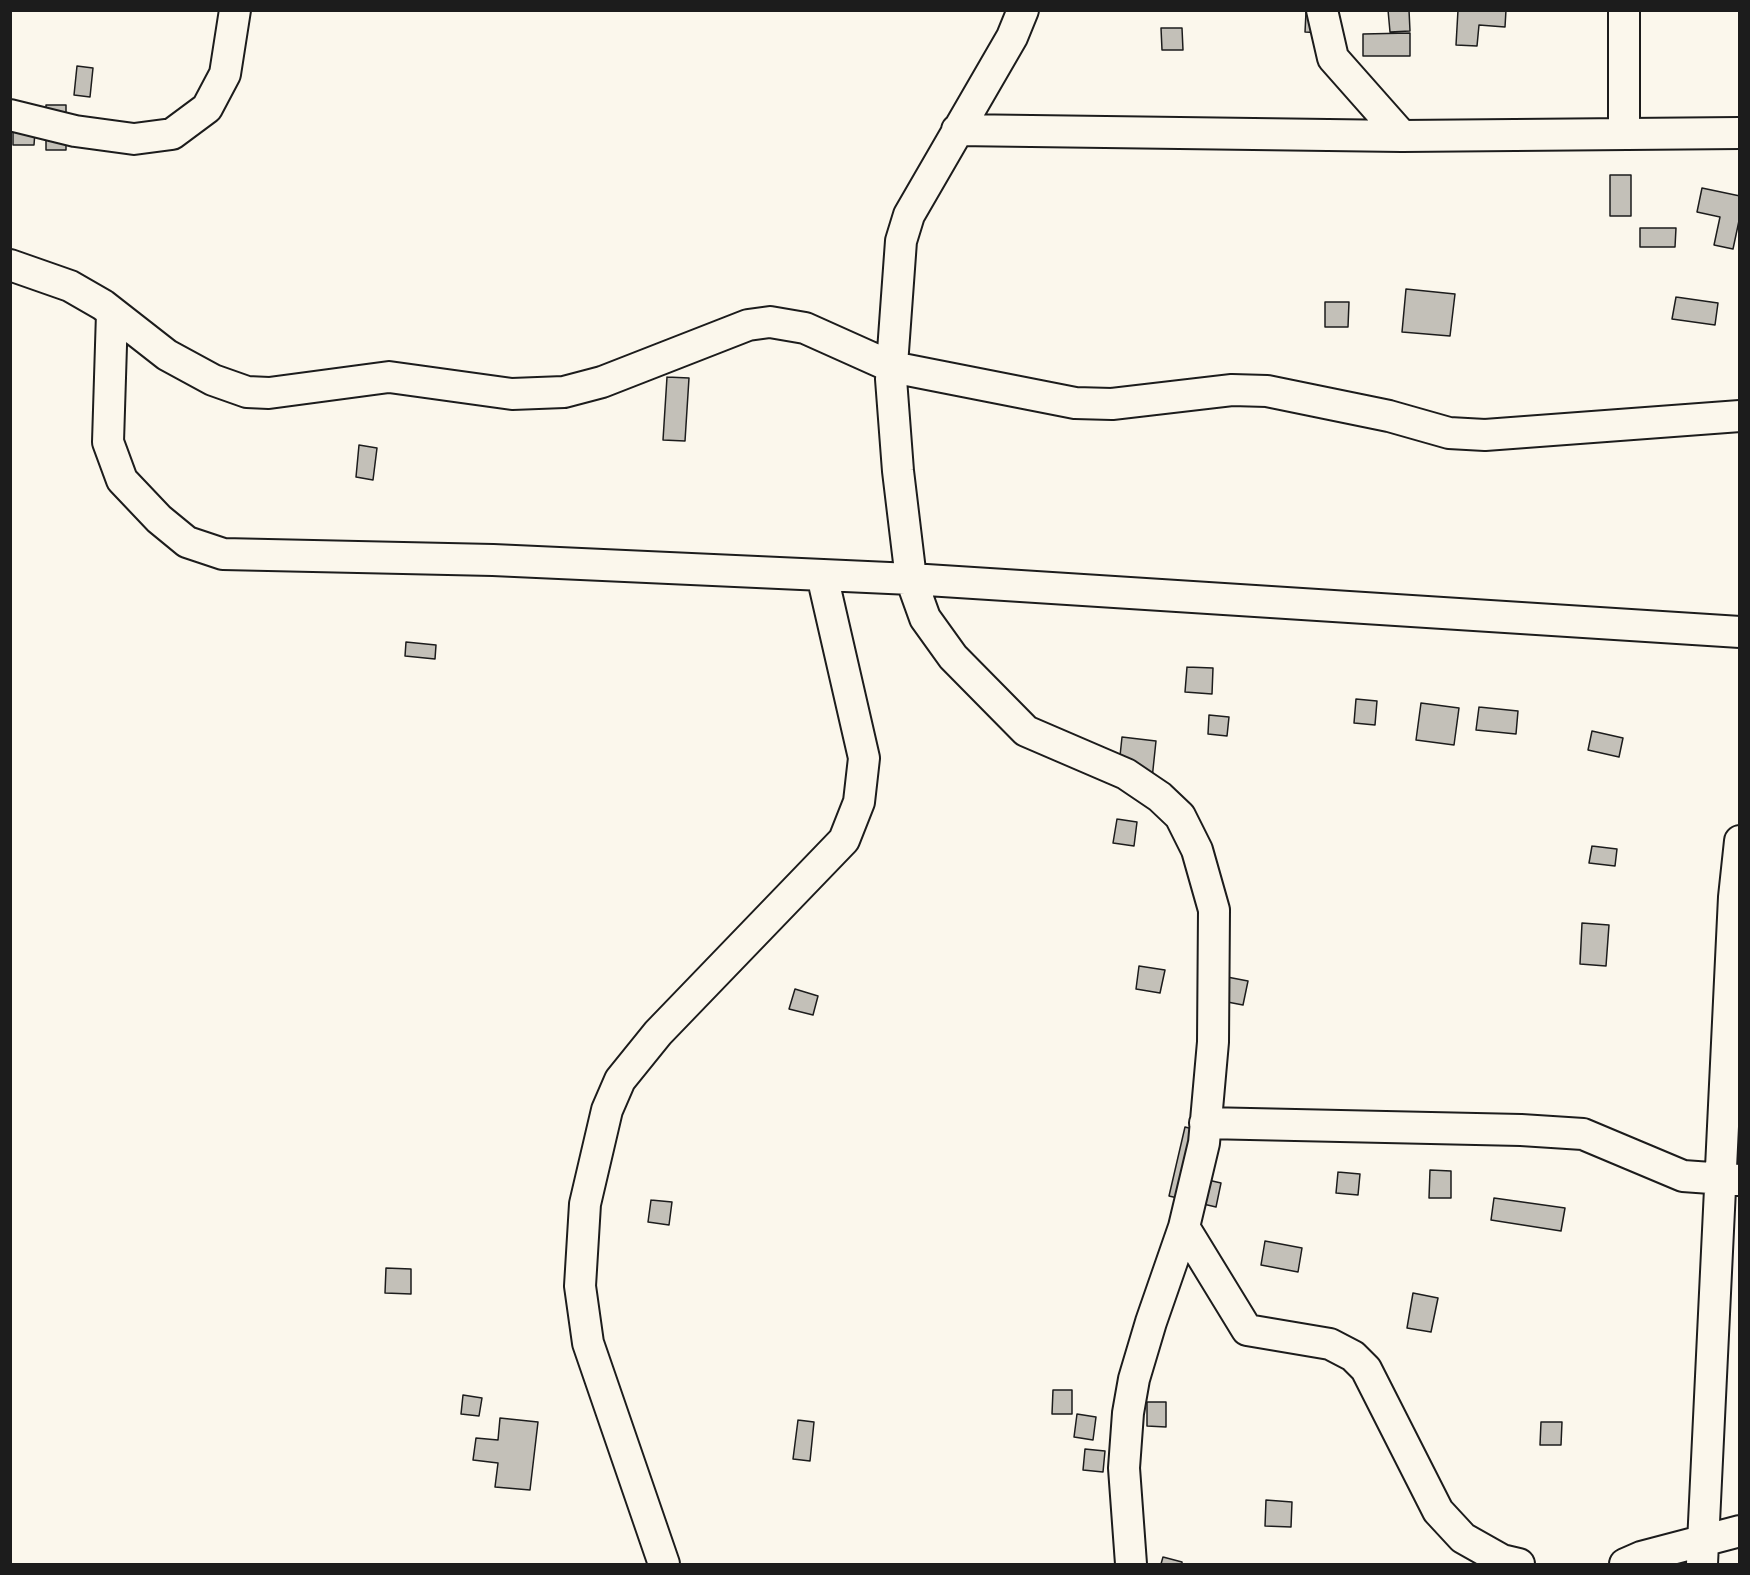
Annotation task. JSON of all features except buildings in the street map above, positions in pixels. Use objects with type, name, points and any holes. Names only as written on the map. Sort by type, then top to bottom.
[{"type":"street","points":[[10,115],[75,132],[134,139],[172,134],[207,108],[225,74],[235,10]]},
{"type":"street","points":[[1023,10],[1011,37],[909,214],[900,241],[892,367],[898,471],[911,579],[925,618],[953,657],[1026,730],[1126,774],[1160,797],[1180,816],[1197,850],[1214,910],[1213,1042],[1204,1143],[1184,1227],[1134,1378],[1128,1413],[1124,1468],[1131,1564]]},
{"type":"street","points":[[1322,10],[1333,58],[1402,136]]},
{"type":"street","points":[[1624,10],[1624,134]]},
{"type":"street","points":[[957,130],[1402,136],[1740,133]]},
{"type":"street","points":[[10,265],[70,286],[112,313],[167,355],[213,380],[247,392],[269,393],[389,376],[512,394],[564,392],[602,382],[748,325],[770,322],[805,328],[892,367],[1075,404],[1112,404],[1232,390],[1267,391],[1389,416],[1449,433],[1485,435],[1740,416]]},
{"type":"street","points":[[112,313],[108,442],[122,480],[159,519],[187,542],[223,554],[493,560],[911,579],[1740,632]]},
{"type":"street","points":[[664,1564],[588,1342],[580,1286],[585,1204],[607,1110],[620,1080],[658,1033],[844,840],[859,802],[864,758],[822,575]]},
{"type":"street","points":[[1702,1552],[1729,1219],[1740,841]]},
{"type":"street","points":[[1205,1123],[1521,1130],[1582,1134],[1683,1176],[1730,1179]]},
{"type":"street","points":[[1184,1227],[1247,1330],[1330,1344],[1353,1356],[1366,1369],[1438,1511],[1463,1538],[1502,1560],[1519,1564]]},
{"type":"street","points":[[1625,1564],[1641,1557],[1702,1552],[1740,1531]]}]
